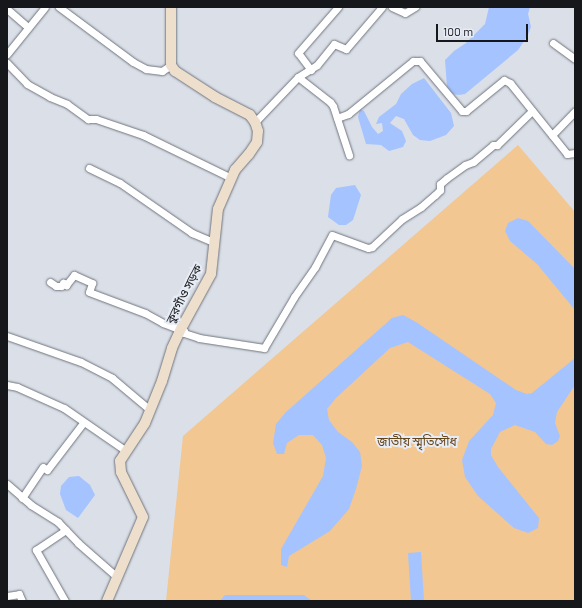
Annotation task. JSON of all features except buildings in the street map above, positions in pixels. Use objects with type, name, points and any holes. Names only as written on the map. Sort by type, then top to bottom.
[{"type":"street","points":[[7,54],[10,44],[28,27],[45,7]]},
{"type":"street","points":[[60,7],[133,62],[146,69],[162,71],[171,65]]},
{"type":"street","points":[[172,7],[171,65],[180,75],[215,97],[250,115],[256,122],[298,77],[311,70],[334,44],[346,49],[380,7]]},
{"type":"street","points":[[311,70],[298,53],[338,7]]},
{"type":"street","points":[[392,7],[405,13],[415,7]]},
{"type":"street","points":[[7,9],[28,27]]},
{"type":"street","points":[[553,43],[575,59]]},
{"type":"street","points":[[337,118],[348,114],[413,61],[420,62],[462,111],[466,111],[504,80],[510,83],[567,154],[575,153]]},
{"type":"street","points":[[7,63],[28,84],[50,97],[67,104],[88,119],[96,119],[143,135],[231,178]]},
{"type":"street","points":[[298,77],[330,102],[349,155]]},
{"type":"street","points":[[50,282],[56,286],[61,286],[63,283],[66,285],[74,275],[92,283],[89,292],[144,313],[184,331],[184,333],[199,338],[264,348],[294,297],[315,267],[332,235],[368,248],[372,247],[402,220],[435,195],[440,190],[440,184],[447,178],[465,165],[473,162],[494,145],[497,145],[532,111]]},
{"type":"street","points":[[552,135],[575,111]]},
{"type":"street","name":"কুরগাঁও সড়ক","points":[[107,601],[143,517],[119,467],[120,461],[145,423],[180,330],[211,274],[218,209],[235,170],[257,142],[258,131],[256,122]]},
{"type":"street","points":[[90,168],[120,183],[192,233],[215,243]]},
{"type":"street","points":[[7,336],[81,362],[112,378],[149,409]]},
{"type":"street","points":[[7,385],[17,387],[64,408],[83,423],[126,451]]},
{"type":"street","points":[[22,498],[43,467],[47,470],[83,423]]},
{"type":"street","points":[[7,484],[31,506],[58,522],[117,577]]},
{"type":"street","points":[[65,601],[36,550],[66,530]]},
{"type":"street","points":[[7,596],[19,594],[22,601]]},
{"type":"green space","name":"জাতীয় স্মৃতিসৌধ","points":[[518,145],[575,212],[575,601],[166,601],[183,436]]},
{"type":"water","points":[[489,7],[530,7],[528,14],[531,27],[527,37],[518,50],[465,94],[453,94],[447,87],[445,60],[454,51],[466,43],[485,24]]},
{"type":"water","points":[[424,78],[451,113],[454,126],[446,135],[430,141],[420,140],[413,135],[404,119],[396,116],[390,123],[402,131],[406,141],[403,147],[389,151],[381,145],[366,144],[358,117],[360,109],[364,111],[372,127],[378,134],[383,131],[382,123],[376,124],[379,117],[396,104],[401,94],[412,84]]},
{"type":"water","points":[[355,185],[361,195],[353,220],[346,225],[339,225],[328,217],[331,195],[336,188]]},
{"type":"water","points":[[518,218],[528,221],[575,269],[575,310],[537,264],[510,241],[505,231],[508,223]]},
{"type":"water","points":[[403,315],[416,322],[516,390],[527,394],[532,393],[575,358],[575,385],[557,412],[555,423],[560,436],[558,441],[552,445],[546,444],[535,432],[515,425],[500,432],[491,449],[491,455],[498,467],[539,518],[538,528],[528,533],[514,528],[478,496],[465,477],[462,460],[469,441],[493,415],[496,403],[490,394],[408,342],[390,348],[336,398],[327,409],[329,420],[338,432],[352,442],[360,452],[362,466],[356,489],[349,509],[330,531],[289,556],[287,567],[281,565],[281,549],[323,476],[326,458],[322,445],[313,435],[299,435],[287,443],[284,454],[277,454],[273,443],[276,424],[286,412],[392,318]]},
{"type":"water","points":[[79,476],[90,485],[95,495],[78,518],[66,510],[60,494],[61,486],[69,477]]},
{"type":"water","points":[[421,552],[424,601],[411,601],[408,553]]},
{"type":"water","points":[[225,595],[304,595],[312,601],[220,601]]}]
